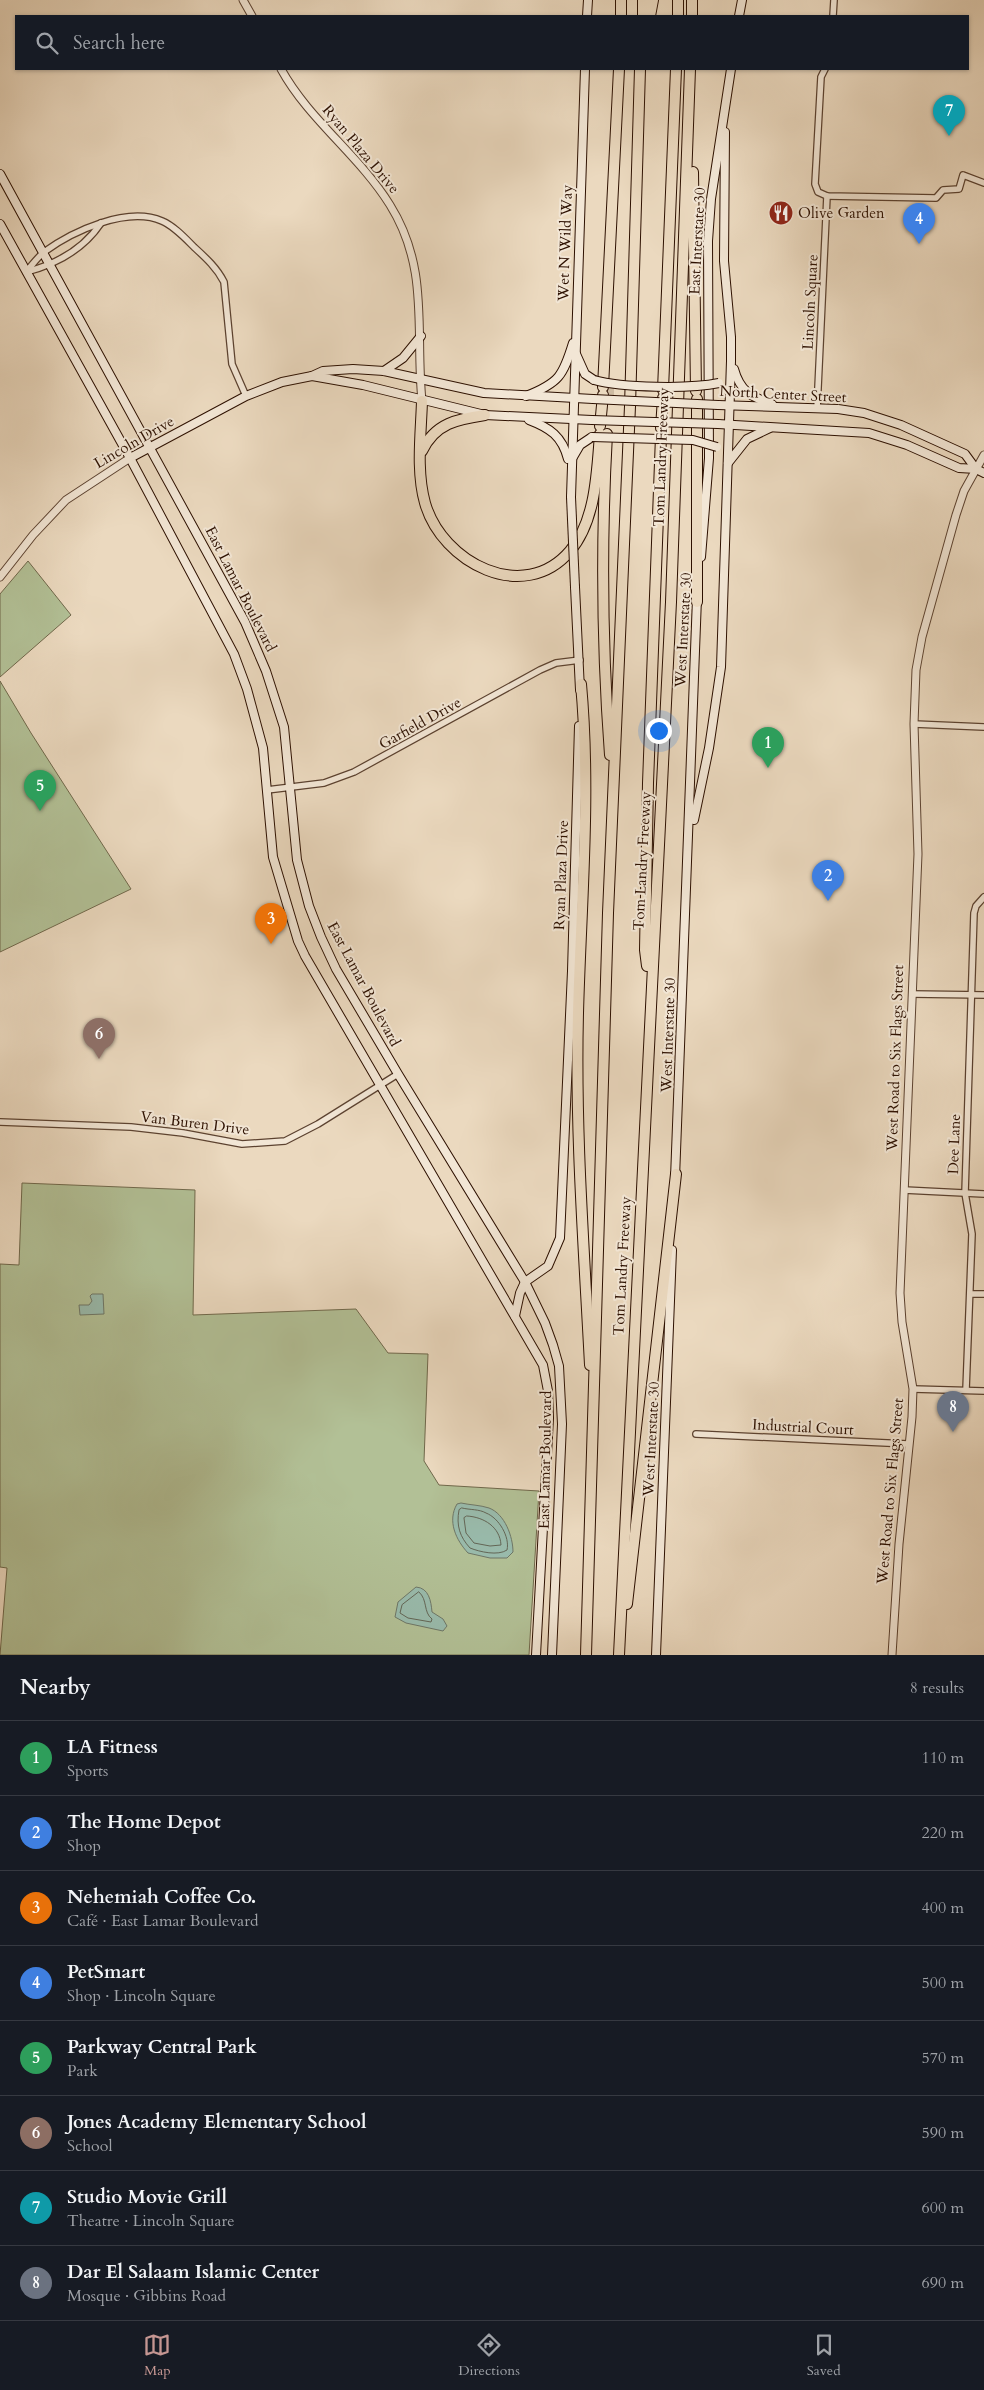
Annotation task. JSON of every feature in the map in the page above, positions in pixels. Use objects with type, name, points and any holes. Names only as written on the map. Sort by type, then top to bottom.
[{"type":"highway","points":[[620,15],[621,0]]},
{"type":"highway","points":[[643,0],[643,15]]},
{"type":"highway","points":[[650,15],[653,0]]},
{"type":"highway","points":[[678,0],[678,15]]},
{"type":"highway","points":[[692,0],[692,15]]},
{"type":"highway","points":[[422,401],[420,480],[425,505],[432,522],[444,539],[455,551],[491,573],[524,576],[541,572],[558,563],[571,550],[584,528],[591,503],[600,430],[608,311],[618,70]]},
{"type":"highway","name":"Tom Landry Freeway","points":[[586,1655],[612,807],[630,406],[640,70]]},
{"type":"highway","points":[[651,992],[645,950],[648,784],[676,70]]},
{"type":"highway","points":[[690,70],[697,395],[697,602]]},
{"type":"highway","name":"Tom Landry Freeway","points":[[620,1655],[671,592],[690,70]]},
{"type":"highway","points":[[421,454],[435,432],[449,422],[485,415]]},
{"type":"highway","points":[[600,430],[603,614],[612,807]]},
{"type":"highway","points":[[581,684],[586,738],[586,847],[578,1073],[580,1153],[594,1430]]},
{"type":"highway","points":[[620,1655],[676,1174]]},
{"type":"main road","points":[[587,15],[588,0]]},
{"type":"main road","points":[[739,15],[742,0]]},
{"type":"main road","name":"Wet N Wild Way","points":[[573,419],[585,70]]},
{"type":"main road","name":"East Interstate 30","points":[[709,416],[708,241],[711,199],[731,70]]},
{"type":"main road","points":[[690,841],[709,748],[721,667],[731,371],[724,227],[726,102]]},
{"type":"main road","name":"East Lamar Boulevard","points":[[0,174],[150,447],[258,649],[284,727],[294,844],[309,906],[336,969],[525,1282],[554,1345],[559,1366],[562,1424],[552,1655]]},
{"type":"main road","name":"East Lamar Boulevard","points":[[0,224],[130,458],[234,654],[247,689],[260,734],[273,857],[298,941],[379,1086],[516,1316],[543,1365],[548,1391],[536,1655]]},
{"type":"main road","points":[[522,397],[544,389],[559,379],[566,367],[576,332]]},
{"type":"main road","points":[[384,371],[407,354],[421,336]]},
{"type":"main road","points":[[575,353],[585,374],[594,380],[612,384],[692,387],[718,383],[731,371]]},
{"type":"main road","points":[[731,361],[739,385],[744,391],[755,399],[781,408]]},
{"type":"main road","name":"Lincoln Drive","points":[[130,458],[246,396],[282,382],[335,369],[384,371],[476,392],[522,397],[574,399]]},
{"type":"main road","name":"Lincoln Drive","points":[[312,376],[356,383],[422,401],[485,415],[573,419]]},
{"type":"main road","name":"North Center Street","points":[[574,399],[603,393],[718,405],[864,413],[902,425],[965,454],[976,469]]},
{"type":"main road","name":"West Interstate 30","points":[[656,1655],[690,841],[697,602],[709,458],[709,416]]},
{"type":"main road","points":[[523,417],[556,433],[565,448],[571,465]]},
{"type":"main road","name":"North Center Street","points":[[573,419],[600,430],[718,424],[869,433],[907,444],[959,468],[976,469],[984,473]]},
{"type":"main road","name":"Ryan Plaza Drive","points":[[525,1282],[548,1266],[560,1238],[572,971],[581,684],[571,497],[573,419]]},
{"type":"main road","points":[[727,465],[747,439],[772,427]]},
{"type":"main road","points":[[571,465],[580,445],[600,430],[693,440],[716,447],[723,454],[727,465]]},
{"type":"main road","points":[[516,1316],[520,1293],[525,1282]]},
{"type":"street","points":[[243,0],[251,15]]},
{"type":"street","points":[[833,15],[834,0]]},
{"type":"street","name":"Ryan Plaza Drive","points":[[282,70],[312,112],[376,185],[397,218],[409,247],[417,280],[421,336],[420,379],[422,401]]},
{"type":"street","points":[[824,70],[821,77],[816,184],[818,192],[827,196],[936,198],[943,190],[959,189],[963,175],[984,183]]},
{"type":"street","name":"Lincoln Square","points":[[817,409],[827,196]]},
{"type":"street","points":[[26,272],[44,253],[79,232],[101,223],[123,217],[142,217],[162,221],[184,237],[219,271],[227,292],[232,364],[246,396]]},
{"type":"street","points":[[26,272],[50,266],[78,249],[93,235],[101,223]]},
{"type":"street","name":"West Road to Six Flags Street","points":[[892,1655],[912,1389],[902,1322],[900,1293],[918,854],[914,724],[916,670],[922,637],[956,515],[984,455]]},
{"type":"street","name":"Lincoln Drive","points":[[0,578],[33,535],[66,500],[130,458]]},
{"type":"street","name":"Garfield Drive","points":[[267,790],[334,781],[354,772],[540,670],[556,663],[580,660]]},
{"type":"street","points":[[914,724],[984,727]]},
{"type":"street","name":"Dee Lane","points":[[966,1390],[972,1234],[965,1193],[971,995],[974,914],[982,899]]},
{"type":"street","points":[[912,994],[984,995]]},
{"type":"street","name":"Van Buren Drive","points":[[0,1122],[131,1127],[183,1133],[242,1144],[285,1141],[398,1074]]},
{"type":"street","points":[[904,1190],[984,1194]]},
{"type":"street","points":[[970,1294],[984,1294]]},
{"type":"street","points":[[912,1389],[984,1391]]},
{"type":"street","name":"Industrial Court","points":[[696,1434],[908,1444]]},
{"type":"shaded area","points":[[28,561],[71,615],[0,677],[0,594]]},
{"type":"shaded area","points":[[0,681],[131,889],[0,952]]},
{"type":"shaded area","points":[[22,1183],[195,1190],[193,1315],[356,1309],[388,1353],[428,1354],[424,1461],[439,1485],[539,1491],[529,1655],[0,1655],[7,1568],[0,1567],[0,1264],[19,1265]]},
{"type":"water","points":[[92,1294],[103,1294],[104,1314],[80,1315],[79,1305],[89,1305],[92,1301],[90,1296]]},
{"type":"water","points":[[457,1504],[489,1508],[500,1515],[512,1540],[513,1552],[507,1558],[490,1558],[468,1553],[460,1542],[453,1524],[454,1510]]},
{"type":"water","points":[[416,1587],[427,1592],[432,1612],[443,1619],[447,1626],[443,1631],[406,1623],[395,1617],[398,1602]]},
{"type":"tunnel","points":[[609,387],[609,395]]},
{"type":"place","name":"Studio Movie Grill","points":[[949,136]]},
{"type":"place","name":"Olive Garden","points":[[781,213]]},
{"type":"place","name":"PetSmart","points":[[919,244]]},
{"type":"place","name":"LA Fitness","points":[[768,768]]},
{"type":"place","name":"Parkway Central Park","points":[[40,811]]},
{"type":"place","name":"The Home Depot","points":[[828,901]]},
{"type":"place","name":"Nehemiah Coffee Co.","points":[[271,944]]},
{"type":"place","name":"Jones Academy Elementary School","points":[[99,1059]]},
{"type":"place","name":"Dar El Salaam Islamic Center","points":[[953,1432]]}]
